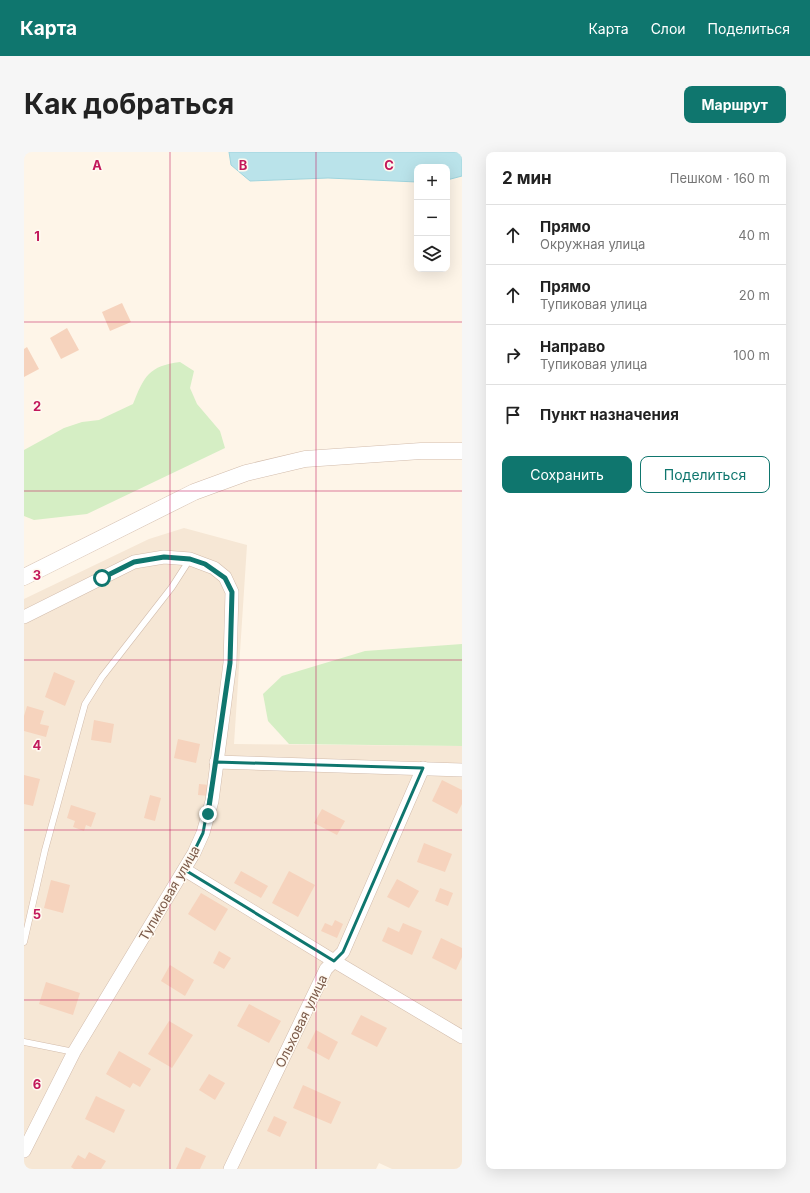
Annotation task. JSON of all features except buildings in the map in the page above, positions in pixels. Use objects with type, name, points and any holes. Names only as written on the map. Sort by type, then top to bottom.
[{"type":"street","points":[[24,577],[194,492],[246,473],[305,459],[421,451],[462,451]]},
{"type":"street","name":"Тупиковая улица","points":[[24,617],[134,562],[164,557],[190,559],[214,568],[225,578],[232,592],[230,663],[216,762],[208,814],[194,853],[74,1052],[24,1151]]},
{"type":"street","points":[[216,762],[462,770]]},
{"type":"street","name":"Ольховая улица","points":[[230,1169],[326,969],[343,952],[423,768]]},
{"type":"street","points":[[185,870],[462,1037]]},
{"type":"lane","points":[[24,942],[45,850],[85,704],[102,677],[172,587],[190,559]]},
{"type":"lane","points":[[24,1042],[74,1052]]},
{"type":"highlighted area","points":[[216,762],[423,768],[343,952],[334,961],[185,870],[203,833]]},
{"type":"shaded area","points":[[184,528],[247,545],[234,744],[462,746],[462,1169],[392,1169],[379,1163],[376,1169],[24,1169],[24,599],[149,539]]},
{"type":"green space","points":[[180,362],[194,371],[190,388],[197,404],[220,431],[225,448],[87,514],[34,520],[24,516],[24,450],[64,428],[82,422],[99,420],[133,404],[141,386],[149,374],[161,366]]},
{"type":"green space","points":[[462,644],[462,746],[289,744],[268,721],[263,694],[282,676],[365,651]]},
{"type":"water","points":[[229,152],[462,152],[462,176],[450,179],[450,164],[414,164],[414,182],[328,178],[250,181],[231,165]]},
{"type":"route","points":[[102,578],[134,562],[151,558],[178,557],[190,559],[214,568],[225,578],[232,592],[230,663],[213,781],[212,801],[208,814]]}]
